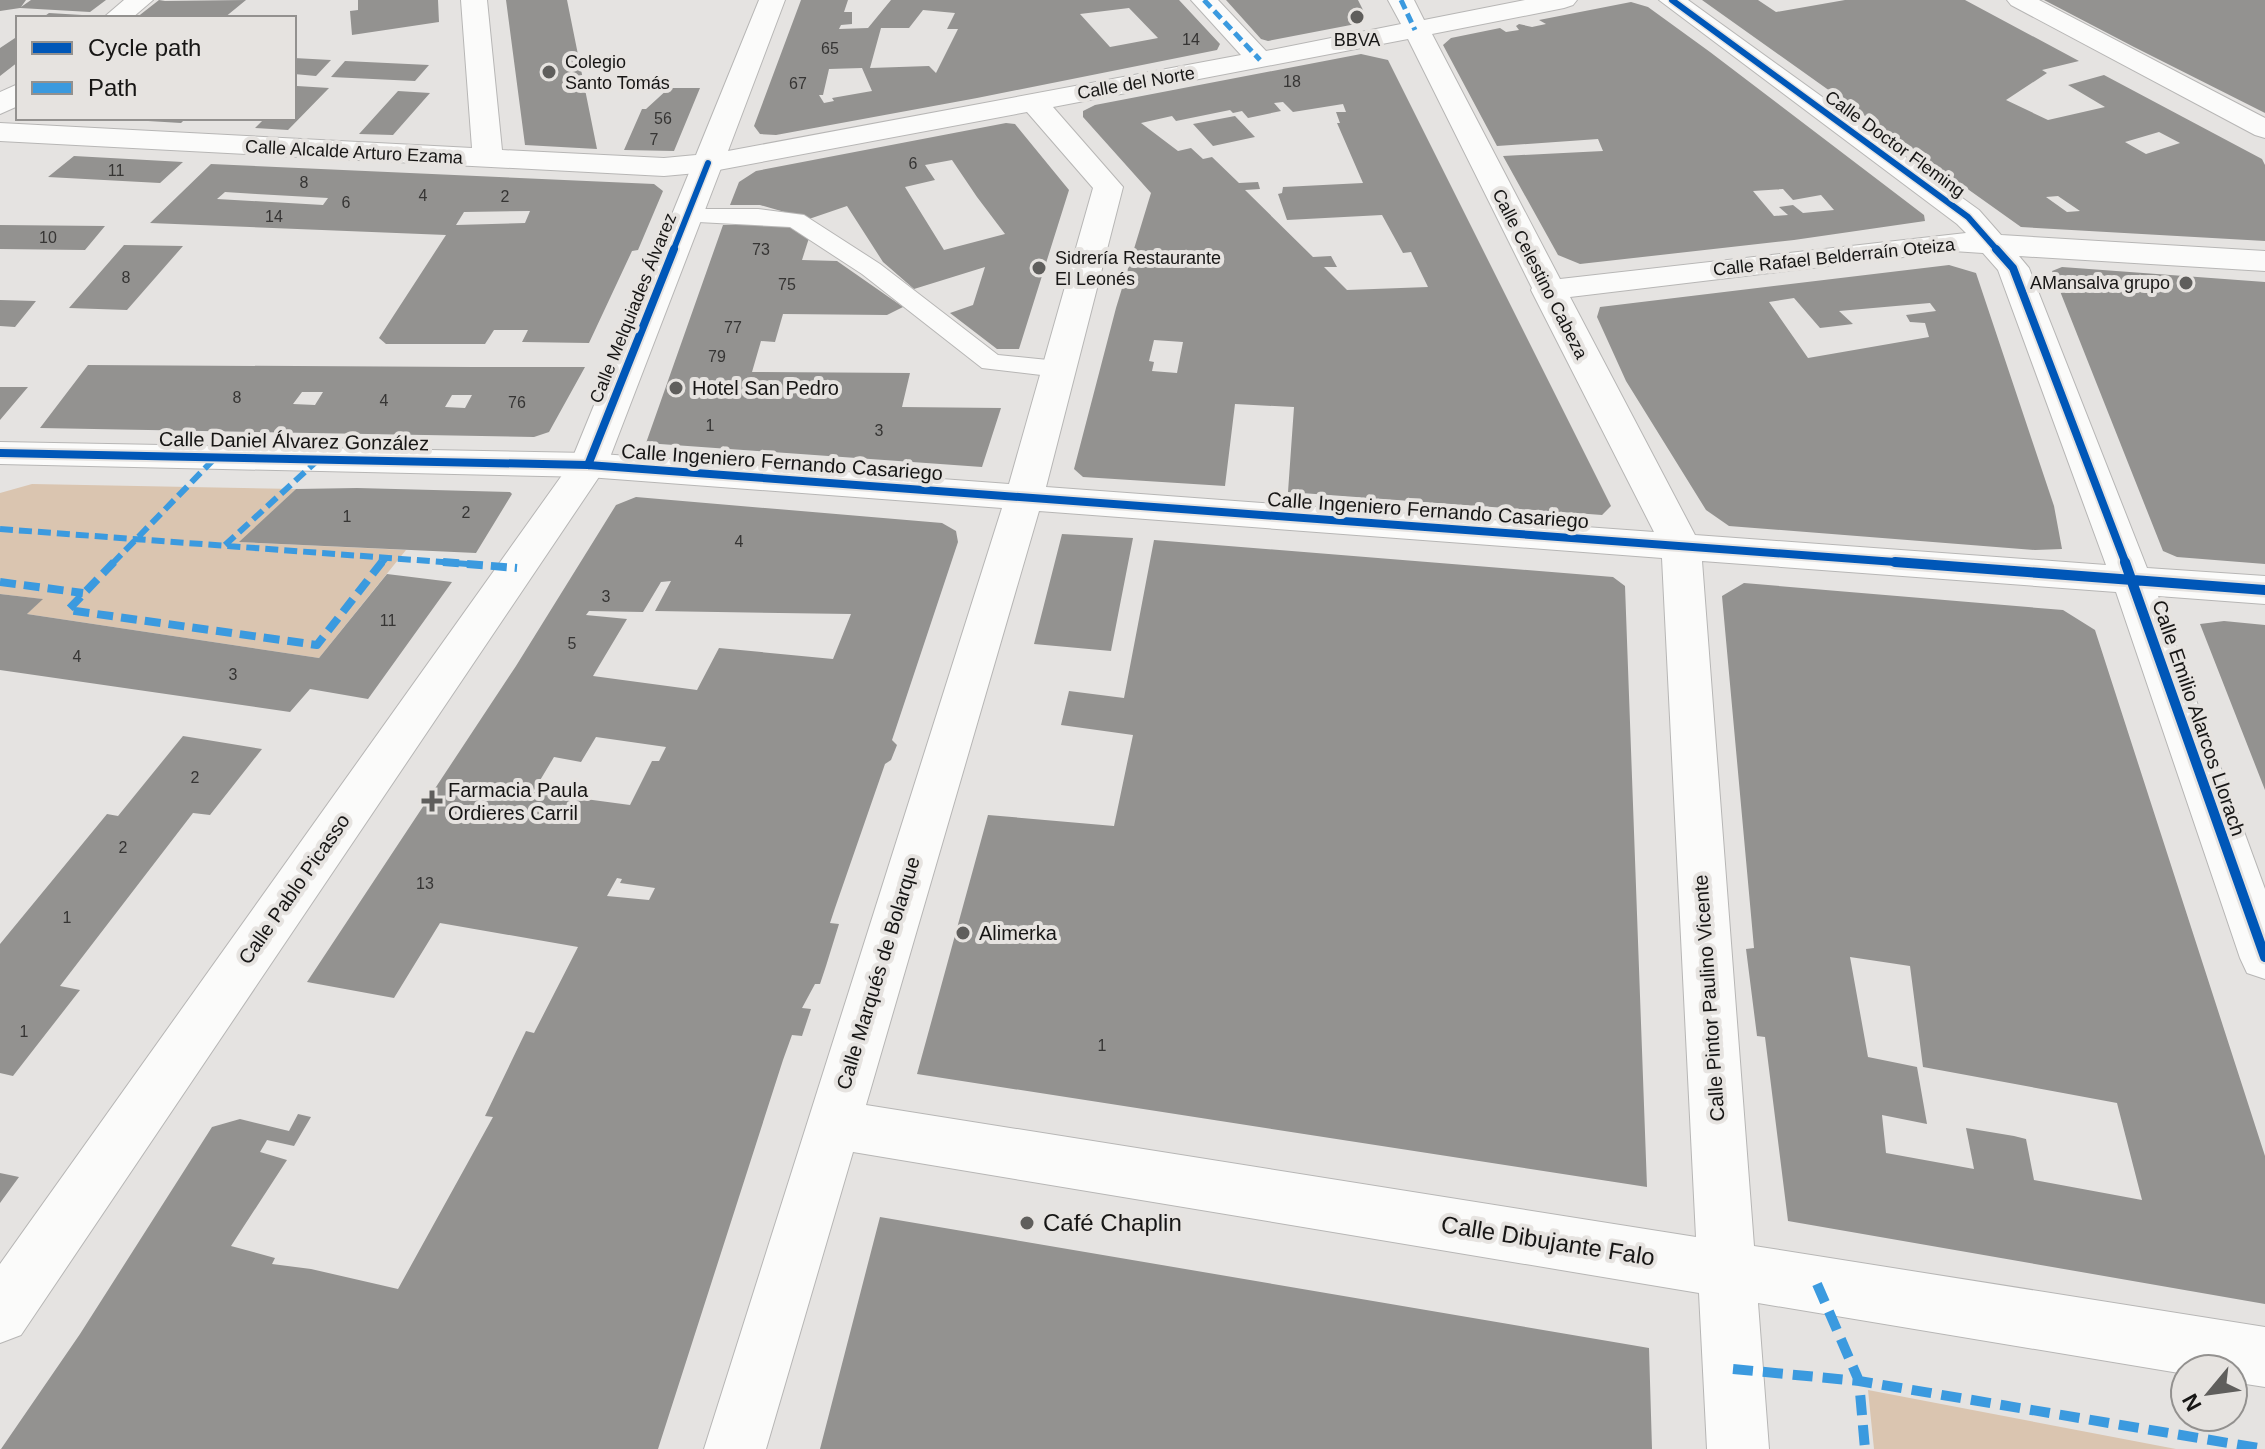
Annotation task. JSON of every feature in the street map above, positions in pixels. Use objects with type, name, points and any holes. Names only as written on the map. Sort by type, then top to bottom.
[{"type":"street","points":[[119,16],[140,0]]},
{"type":"street","points":[[474,0],[488,160]]},
{"type":"street","name":"Calle Melquiades Álvarez","points":[[588,465],[772,0]]},
{"type":"street","points":[[1204,0],[1260,60]]},
{"type":"street","name":"Calle Celestino Cabeza","points":[[1401,0],[1547,290],[1681,546]]},
{"type":"street","name":"Calle del Norte","points":[[708,163],[1564,0]]},
{"type":"street","name":"Calle Doctor Fleming","points":[[1672,0],[1968,217],[2013,268],[2132,580]]},
{"type":"street","points":[[2020,0],[2265,129]]},
{"type":"street","points":[[0,106],[16,94]]},
{"type":"street","name":"Calle Marqués de Bolarque","points":[[735,1449],[1024,498],[1108,187],[1033,102]]},
{"type":"street","name":"Calle Alcalde Arturo Ezama","points":[[0,132],[488,160],[664,167],[708,163]]},
{"type":"street","name":"Calle Rafael Belderraín Oteiza","points":[[1547,290],[1953,242],[2265,261]]},
{"type":"street","name":"Calle Daniel Álvarez González","points":[[0,453],[588,465]]},
{"type":"street","name":"Calle Ingeniero Fernando Casariego","points":[[588,465],[2265,590]]},
{"type":"street","name":"Calle Pablo Picasso","points":[[0,1314],[588,465]]},
{"type":"street","name":"Calle Pintor Paulino Vicente","points":[[1681,546],[1738,1449]]},
{"type":"street","name":"Calle Emilio Alarcos Llorach","points":[[2132,580],[2265,958]]},
{"type":"street","name":"Calle Dibujante Falo","points":[[832,1124],[2265,1357]]},
{"type":"lane","points":[[687,216],[758,216],[796,220],[871,269],[991,362],[1058,369]]},
{"type":"shaded area","points":[[32,484],[296,489],[240,542],[406,550],[319,658],[27,614],[42,599],[0,594],[0,493]]},
{"type":"shaded area","points":[[1868,1390],[2176,1449],[1874,1449]]},
{"type":"building","points":[[0,0],[26,0],[21,7],[31,0],[106,0],[90,12],[20,8],[0,11]]},
{"type":"building","points":[[159,0],[246,0],[226,16],[139,16]]},
{"type":"building","points":[[358,0],[438,0],[439,22],[352,35],[350,11],[358,10]]},
{"type":"building","name":"Colegio Santo Tomás","points":[[506,0],[567,0],[597,149],[525,145]]},
{"type":"building","points":[[801,0],[848,0],[844,12],[852,12],[852,24],[841,25],[839,29],[868,28],[891,0],[1179,0],[1220,44],[1217,50],[776,135],[760,134],[754,126]],"holes":[[[1129,8],[1158,38],[1110,47],[1080,14]],[[923,10],[955,13],[947,29],[958,29],[936,73],[929,66],[870,68],[881,28],[909,28]],[[862,68],[872,91],[832,98],[834,101],[824,103],[819,95],[823,95],[829,69]]]},
{"type":"building","points":[[1226,0],[1358,0],[1366,16],[1361,23],[1268,41],[1261,39]]},
{"type":"building","points":[[1702,0],[1758,0],[1776,12],[1845,0],[1965,0],[2079,61],[2042,70],[2047,73],[2006,100],[2048,120],[2105,107],[2068,85],[2104,75],[2262,159],[2265,165],[2265,241],[2021,227]],"holes":[[[2159,132],[2180,143],[2146,154],[2125,142]],[[2058,196],[2080,211],[2067,212],[2046,197]]]},
{"type":"building","points":[[2044,0],[2265,0],[2265,113],[2134,47]]},
{"type":"building","points":[[1631,2],[1648,7],[1924,215],[1925,221],[1794,240],[1580,264],[1558,255],[1503,156],[1603,151],[1598,139],[1497,146],[1443,45],[1451,38],[1500,28],[1506,32],[1519,30],[1516,26],[1519,24],[1532,27],[1546,24],[1539,20]],"holes":[[[1783,189],[1793,200],[1821,195],[1834,210],[1803,213],[1793,205],[1779,207],[1788,215],[1774,216],[1753,191]]]},
{"type":"building","points":[[49,13],[82,15],[81,16],[45,16]]},
{"type":"building","points":[[16,37],[16,64],[0,76],[0,48]]},
{"type":"building","points":[[1361,54],[1388,60],[1611,506],[1602,515],[1288,492],[1294,407],[1235,404],[1225,486],[1083,477],[1074,469],[1116,308],[1151,193],[1083,117],[1083,111],[1095,105]],"holes":[[[1283,102],[1293,112],[1343,104],[1346,112],[1336,112],[1340,123],[1337,123],[1363,183],[1283,187],[1282,193],[1278,194],[1287,220],[1382,215],[1403,253],[1411,252],[1428,287],[1347,290],[1324,267],[1337,267],[1331,256],[1313,257],[1245,190],[1260,189],[1258,182],[1239,183],[1212,157],[1203,159],[1191,148],[1178,151],[1141,123],[1172,116],[1176,121],[1230,110],[1233,113],[1242,111],[1248,118],[1281,111],[1274,103]],[[1154,340],[1183,342],[1177,373],[1152,371],[1154,362],[1149,361]]]},
{"type":"building","points":[[296,58],[331,60],[316,76],[296,74]]},
{"type":"building","points":[[345,61],[429,65],[415,81],[331,77]]},
{"type":"building","points":[[296,87],[329,88],[288,130],[255,128],[263,120],[296,120]]},
{"type":"building","points":[[669,88],[700,88],[674,151],[624,150],[642,109],[646,109]]},
{"type":"building","points":[[398,91],[430,93],[393,135],[359,134]]},
{"type":"building","points":[[1235,116],[1255,137],[1213,146],[1193,124]]},
{"type":"building","points":[[149,120],[184,120],[181,123]]},
{"type":"building","points":[[1006,123],[1015,124],[1069,190],[1019,349],[997,349],[950,313],[973,305],[985,267],[914,289],[883,262],[847,206],[809,219],[760,205],[730,205],[739,182],[756,171]],"holes":[[[952,160],[1005,234],[944,250],[905,187],[935,180],[925,165]]]},
{"type":"building","points":[[74,156],[183,162],[160,183],[48,177]]},
{"type":"building","points":[[211,164],[654,184],[663,191],[638,250],[632,251],[589,343],[522,342],[528,330],[494,330],[485,344],[386,344],[379,338],[446,235],[150,223]],"holes":[[[225,192],[256,194],[328,198],[323,205],[217,199]],[[530,211],[525,223],[456,225],[464,212]]]},
{"type":"building","points":[[0,225],[105,226],[85,250],[0,249]]},
{"type":"building","points":[[723,225],[781,225],[796,229],[809,238],[802,260],[837,261],[903,307],[887,315],[783,314],[775,342],[761,341],[752,372],[910,373],[902,407],[1001,408],[982,467],[646,443]]},
{"type":"building","points":[[124,245],[183,246],[127,310],[69,308]]},
{"type":"building","points":[[1949,265],[1976,273],[2054,506],[2062,549],[2035,550],[1729,526],[1706,510],[1626,381],[1597,317],[1600,307]],"holes":[[[1794,298],[1820,328],[1853,324],[1839,311],[1930,303],[1936,311],[1906,315],[1910,322],[1925,323],[1929,337],[1808,358],[1769,302]]]},
{"type":"building","points":[[2062,267],[2265,282],[2265,564],[2177,557],[2163,551],[2052,271]]},
{"type":"building","points":[[0,300],[36,301],[15,327],[0,326]]},
{"type":"building","points":[[88,365],[585,367],[549,432],[534,437],[40,428]],"holes":[[[302,392],[323,392],[315,405],[293,404]],[[452,395],[472,395],[465,408],[445,407]]]},
{"type":"building","points":[[0,387],[28,387],[0,420]]},
{"type":"building","points":[[357,488],[512,494],[476,553],[239,542],[296,489]]},
{"type":"building","points":[[636,497],[942,523],[956,531],[958,542],[892,740],[897,745],[891,760],[885,764],[830,923],[839,924],[826,966],[820,984],[815,984],[802,1008],[811,1009],[802,1036],[792,1035],[783,1060],[658,1449],[1,1449],[80,1334],[212,1127],[240,1119],[289,1131],[298,1114],[311,1117],[294,1146],[267,1140],[260,1152],[287,1160],[231,1246],[275,1258],[272,1264],[311,1269],[398,1289],[493,1117],[485,1116],[526,1031],[534,1033],[578,947],[440,923],[394,998],[307,982],[516,666],[616,505]],"holes":[[[671,581],[655,611],[851,614],[833,659],[719,648],[697,690],[593,676],[627,619],[586,615],[589,611],[643,612],[661,582]],[[596,737],[666,747],[659,761],[652,761],[630,805],[533,792],[554,757],[581,762]],[[617,878],[622,879],[620,883],[655,888],[649,900],[607,896]]]},
{"type":"building","points":[[1062,534],[1133,538],[1111,651],[1034,644]]},
{"type":"building","points":[[1154,540],[1613,577],[1625,586],[1647,1187],[917,1074],[988,815],[1114,826],[1133,735],[1061,725],[1069,691],[1124,698]]},
{"type":"building","points":[[387,574],[452,582],[368,699],[310,689],[290,712],[0,670],[0,594],[43,599],[27,614],[319,658]]},
{"type":"building","points":[[1744,583],[2063,610],[2095,630],[2265,1156],[2265,1304],[1788,1221],[1765,1037],[1757,1036],[1746,949],[1754,948],[1722,596]],"holes":[[[1850,957],[1910,966],[1923,1067],[2117,1103],[2142,1200],[2034,1180],[2026,1139],[2014,1136],[1966,1128],[1974,1169],[1886,1153],[1882,1115],[1927,1124],[1917,1067],[1868,1057]]]},
{"type":"building","points":[[2224,621],[2265,625],[2265,790],[2200,624]]},
{"type":"building","points":[[183,736],[262,749],[210,815],[193,813],[60,986],[80,990],[13,1076],[0,1073],[0,944],[107,814],[118,816]]},
{"type":"building","points":[[0,1173],[19,1177],[0,1203]]},
{"type":"building","points":[[880,1217],[1649,1348],[1652,1449],[820,1449]]},
{"type":"marked path","points":[[1204,0],[1260,60]]},
{"type":"marked path","points":[[1401,0],[1415,30]]},
{"type":"marked path","points":[[215,458],[68,610],[317,645],[386,558]]},
{"type":"marked path","points":[[225,545],[318,460]]},
{"type":"marked path","points":[[0,529],[517,568]]},
{"type":"marked path","points":[[0,582],[83,593]]},
{"type":"marked path","points":[[1817,1284],[1859,1381],[1865,1449]]},
{"type":"marked path","points":[[1733,1369],[1859,1381],[2264,1449]]},
{"type":"cycle path","points":[[1672,0],[1968,217],[2013,268],[2132,580],[2265,958]]},
{"type":"cycle path","points":[[588,465],[708,163]]},
{"type":"cycle path","points":[[0,453],[588,465],[2265,590]]},
{"type":"place","name":"BBVA","points":[[1357,17]]},
{"type":"place","name":"Colegio Santo Tomás","points":[[549,72]]},
{"type":"place","name":"Sidrería Restaurante El Leonés","points":[[1039,268]]},
{"type":"place","name":"AMansalva grupo","points":[[2186,283]]},
{"type":"place","name":"Hotel San Pedro","points":[[676,388]]},
{"type":"place","name":"Farmacia Paula Ordieres Carril","points":[[432,801]]},
{"type":"place","name":"Alimerka","points":[[963,933]]},
{"type":"place","name":"Café Chaplin","points":[[1027,1223]]}]
